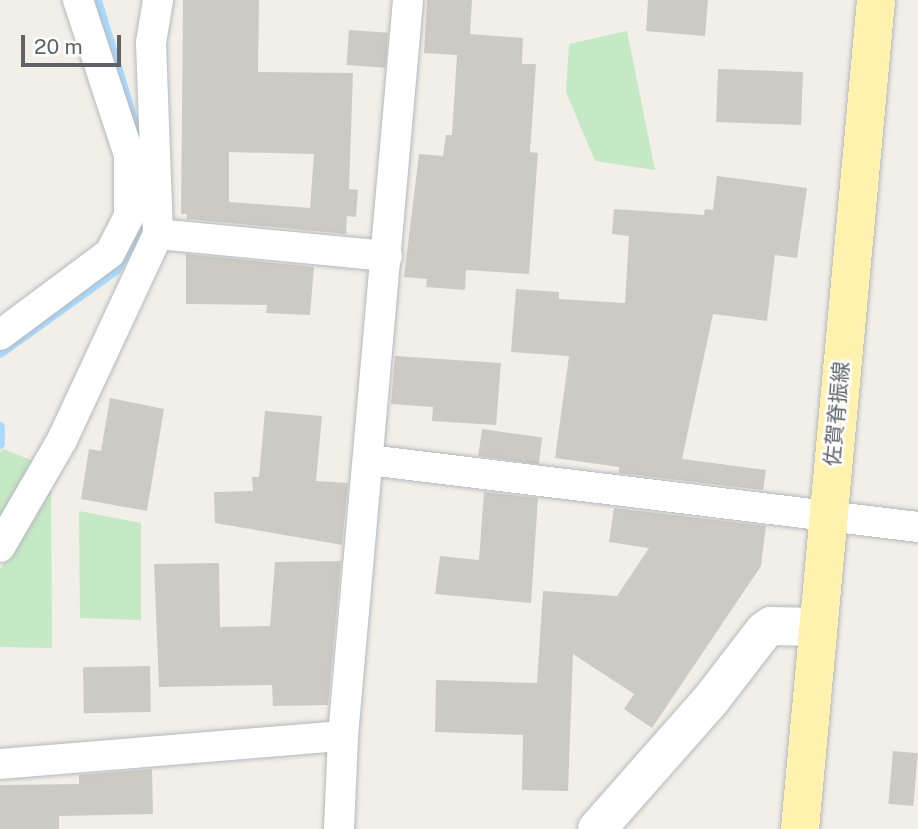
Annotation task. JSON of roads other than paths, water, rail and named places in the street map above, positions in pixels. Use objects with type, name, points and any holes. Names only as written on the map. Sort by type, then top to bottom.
[{"type":"main road","name":"佐賀脊振線","points":[[800,829],[876,0]]},
{"type":"street","points":[[0,335],[110,253],[129,215],[129,155],[78,0]]},
{"type":"street","points":[[0,547],[62,440],[158,234],[151,43],[158,0]]},
{"type":"street","points":[[339,829],[343,736],[408,0]]},
{"type":"street","points":[[158,234],[387,256]]},
{"type":"street","points":[[369,460],[827,519],[918,527]]},
{"type":"street","points":[[597,829],[710,701],[764,631],[771,625],[817,627]]},
{"type":"street","points":[[0,764],[343,736]]},
{"type":"waterway","points":[[97,0],[137,133]]},
{"type":"waterway","points":[[0,353],[116,270],[141,228],[141,214]]},
{"type":"waterway","points":[[0,427],[0,444]]}]
